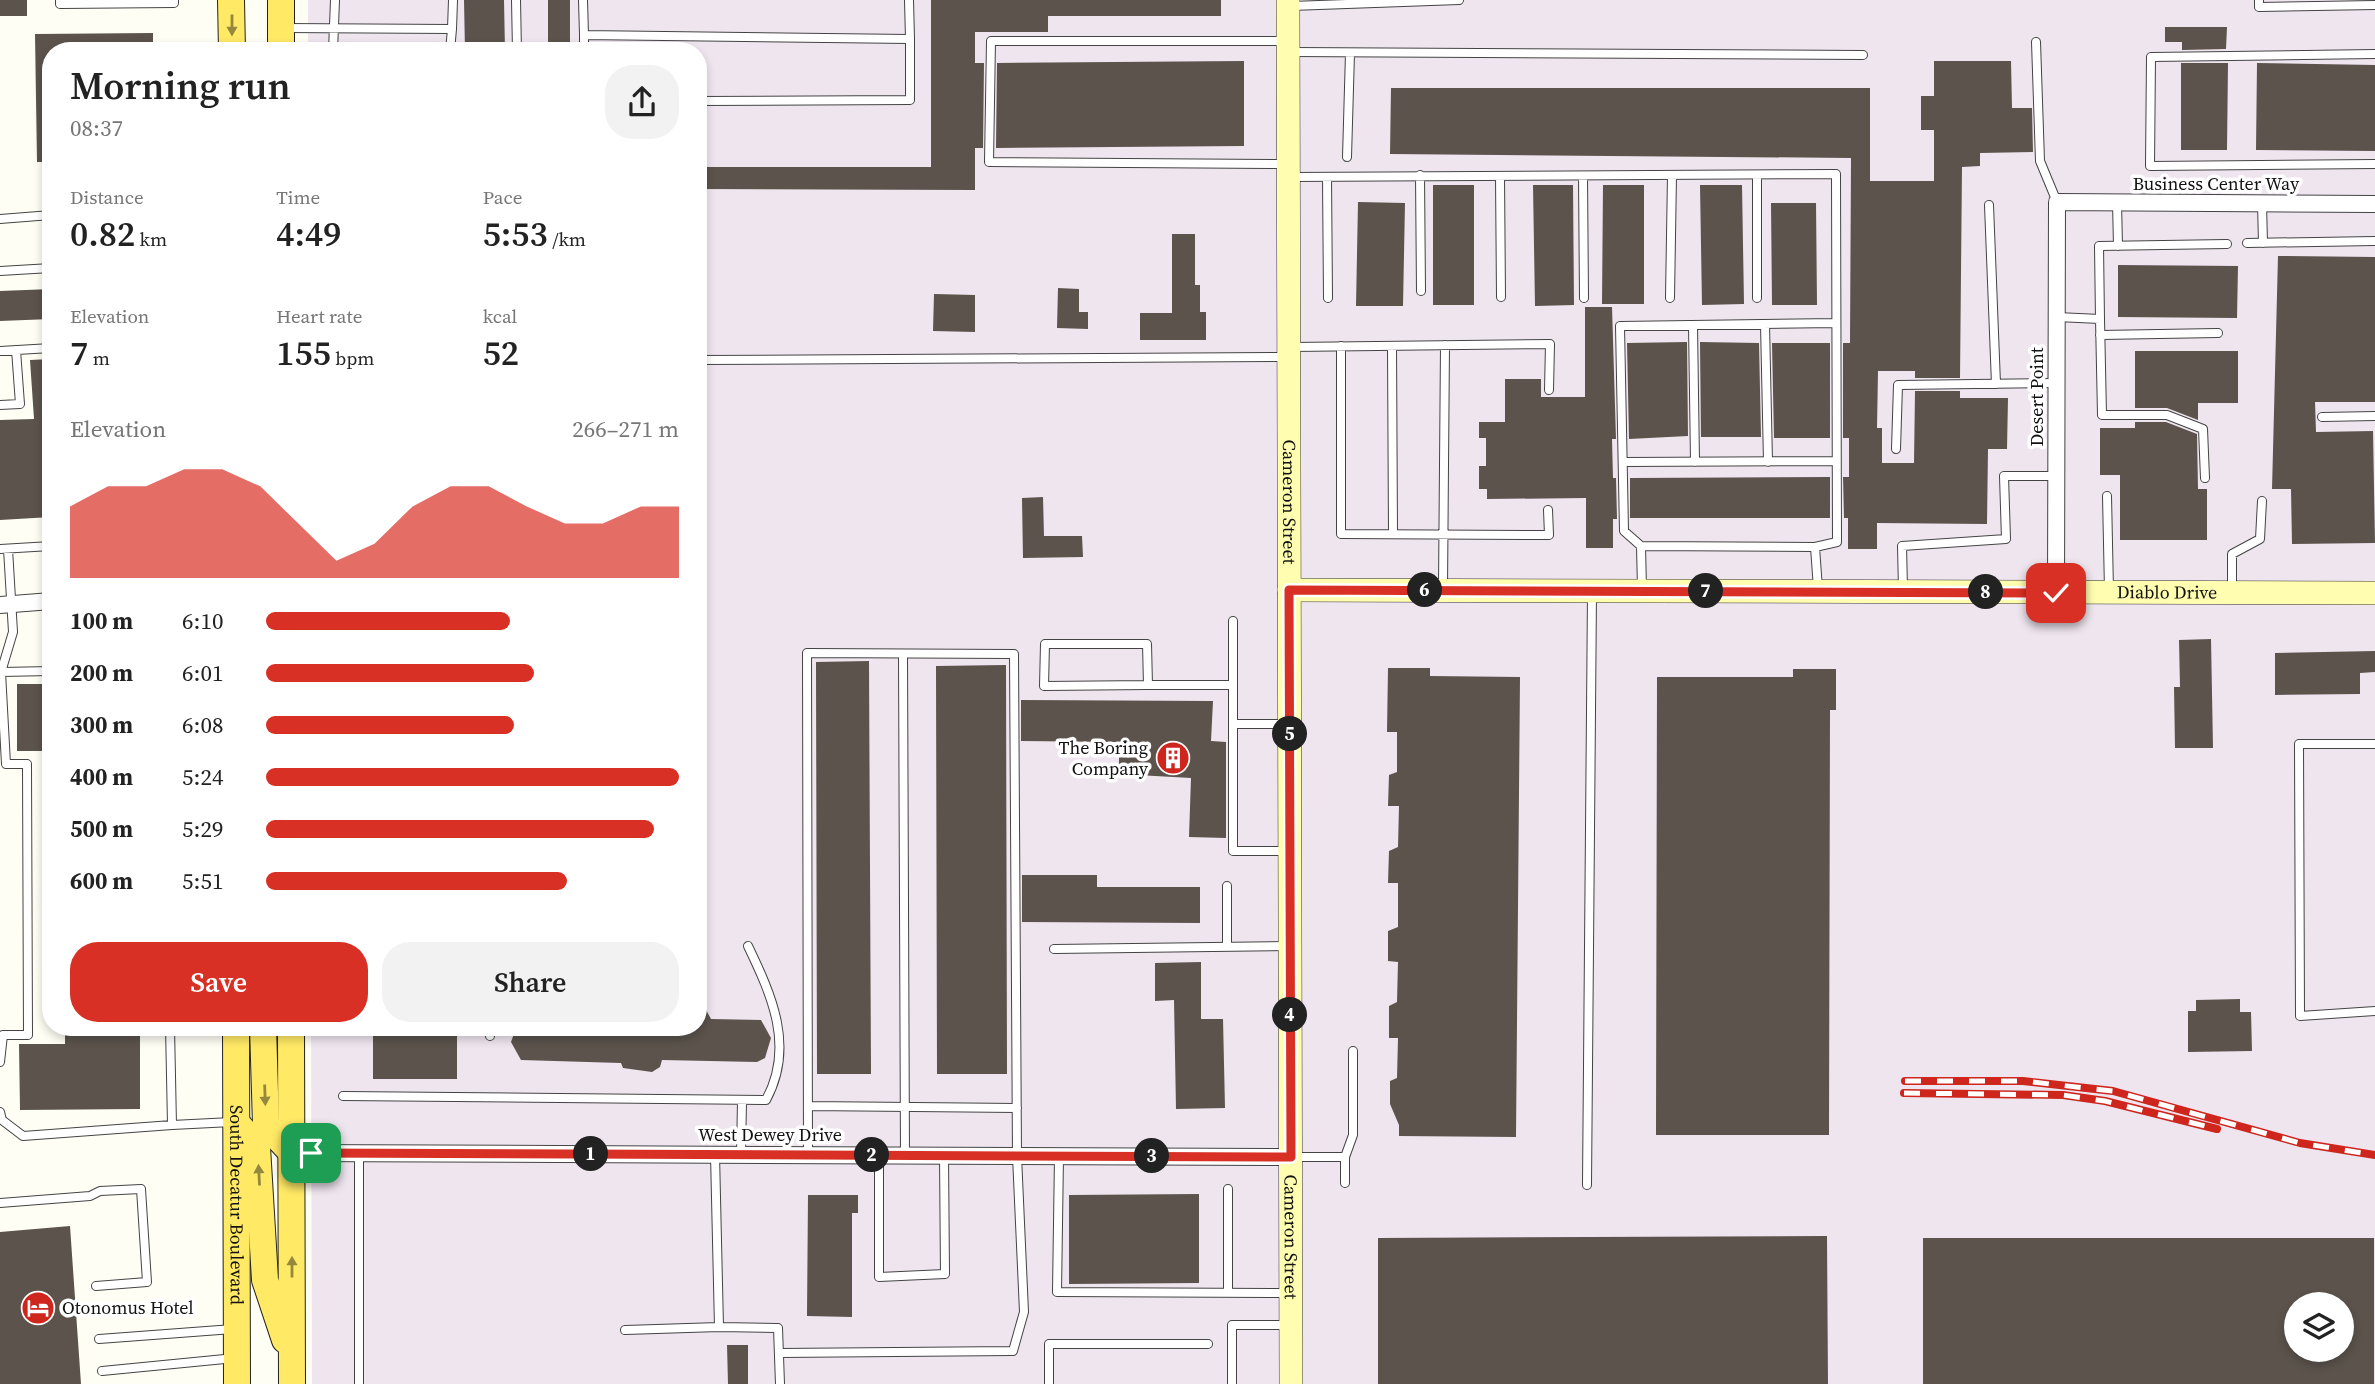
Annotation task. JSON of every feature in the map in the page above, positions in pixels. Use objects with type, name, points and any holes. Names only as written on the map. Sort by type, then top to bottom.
[{"type":"main road","points":[[231,0],[232,42]]},
{"type":"main road","points":[[281,0],[281,39]]},
{"type":"main road","name":"South Decatur Boulevard","points":[[236,1036],[237,1371]]},
{"type":"main road","points":[[262,1036],[266,1125],[292,1153]]},
{"type":"main road","points":[[291,1036],[292,1373]]},
{"type":"main road","points":[[236,1122],[257,1147],[265,1280],[292,1373]]},
{"type":"street","name":"Cameron Street","points":[[1288,3],[1291,1384]]},
{"type":"street","name":"Business Center Way","points":[[2057,202],[2375,204]]},
{"type":"street","name":"Desert Point","points":[[2056,593],[2057,202]]},
{"type":"street","name":"Diablo Drive","points":[[1289,590],[2375,593]]},
{"type":"street","points":[[6,605],[42,602]]},
{"type":"street","name":"West Dewey Drive","points":[[292,1153],[1291,1157]]},
{"type":"lane","points":[[60,0],[60,4],[174,3],[174,0]]},
{"type":"lane","points":[[334,42],[335,0]]},
{"type":"lane","points":[[451,42],[453,0]]},
{"type":"lane","points":[[516,0],[517,42]]},
{"type":"lane","points":[[583,0],[584,42]]},
{"type":"lane","points":[[707,102],[910,100],[909,0]]},
{"type":"lane","points":[[1288,3],[1459,0]]},
{"type":"lane","points":[[2259,0],[2259,7],[2375,5]]},
{"type":"lane","points":[[281,39],[334,28],[452,29]]},
{"type":"lane","points":[[584,35],[910,39]]},
{"type":"lane","points":[[1835,323],[1620,326],[1624,531],[1641,545],[1815,547],[1837,542],[1836,174],[1327,177],[1288,171],[989,162],[991,41],[1288,47],[1350,52],[1863,55]]},
{"type":"lane","points":[[2036,42],[2040,162],[2057,202]]},
{"type":"lane","points":[[1347,158],[1350,52]]},
{"type":"lane","points":[[2375,54],[2151,57],[2150,166],[2375,164]]},
{"type":"lane","points":[[1670,298],[1672,175]]},
{"type":"lane","points":[[1420,176],[1421,291]]},
{"type":"lane","points":[[1500,176],[1501,297]]},
{"type":"lane","points":[[1583,176],[1584,298]]},
{"type":"lane","points":[[1757,176],[1757,298]]},
{"type":"lane","points":[[1327,177],[1328,298]]},
{"type":"lane","points":[[2117,202],[2118,246]]},
{"type":"lane","points":[[2262,203],[2263,243]]},
{"type":"lane","points":[[1989,205],[1996,384]]},
{"type":"lane","points":[[0,219],[42,216]]},
{"type":"lane","points":[[2247,243],[2375,242]]},
{"type":"lane","points":[[2205,478],[2203,429],[2167,415],[2102,415],[2099,246],[2227,244]]},
{"type":"lane","points":[[0,271],[42,269]]},
{"type":"lane","points":[[2057,317],[2100,319]]},
{"type":"lane","points":[[1765,324],[1768,461]]},
{"type":"lane","points":[[1693,325],[1695,462]]},
{"type":"lane","points":[[2100,335],[2218,333]]},
{"type":"lane","points":[[1443,590],[1445,345]]},
{"type":"lane","points":[[707,360],[1289,352],[1341,346],[1550,345],[1549,390]]},
{"type":"lane","points":[[1341,346],[1342,534],[1549,535],[1548,510]]},
{"type":"lane","points":[[1392,346],[1393,534]]},
{"type":"lane","points":[[0,351],[42,349]]},
{"type":"lane","points":[[0,405],[20,404],[16,350]]},
{"type":"lane","points":[[1896,449],[1898,385],[2056,383]]},
{"type":"lane","points":[[2322,417],[2375,416]]},
{"type":"lane","points":[[1623,463],[1836,461]]},
{"type":"lane","points":[[1903,592],[1902,545],[2006,539],[2004,476],[2056,477]]},
{"type":"lane","points":[[2107,496],[2109,593]]},
{"type":"lane","points":[[2232,593],[2232,554],[2260,539],[2262,501]]},
{"type":"lane","points":[[1641,545],[1642,591]]},
{"type":"lane","points":[[0,1062],[3,1034],[28,1034],[27,764],[6,764],[1,672],[13,632],[6,605],[4,549],[42,547]]},
{"type":"lane","points":[[1815,547],[1819,592]]},
{"type":"lane","points":[[1587,1185],[1592,591]]},
{"type":"lane","points":[[1233,621],[1233,851],[1290,851]]},
{"type":"lane","points":[[1148,685],[1147,644],[1045,644],[1044,686],[1233,685]]},
{"type":"lane","points":[[779,1353],[1013,1351],[1024,1312],[1017,1156],[1014,654],[807,653],[808,1155]]},
{"type":"lane","points":[[903,654],[905,1155]]},
{"type":"lane","points":[[1,672],[42,671]]},
{"type":"lane","points":[[1233,724],[1290,724]]},
{"type":"lane","points":[[2375,744],[2299,744],[2300,1016],[2375,1011]]},
{"type":"lane","points":[[1227,886],[1227,947]]},
{"type":"lane","points":[[343,1096],[766,1100],[778,1078],[780,1041],[772,996],[748,946]]},
{"type":"lane","points":[[1054,949],[1290,946]]},
{"type":"lane","points":[[170,1036],[172,1125]]},
{"type":"lane","points":[[1345,1183],[1345,1157],[1353,1135],[1353,1051]]},
{"type":"lane","points":[[741,1101],[741,1154]]},
{"type":"lane","points":[[808,1106],[1017,1108]]},
{"type":"lane","points":[[0,1112],[2,1120],[23,1136],[236,1122]]},
{"type":"lane","points":[[359,1153],[359,1384]]},
{"type":"lane","points":[[716,1154],[719,1327]]},
{"type":"lane","points":[[879,1155],[879,1277],[945,1275],[944,1155]]},
{"type":"lane","points":[[1059,1156],[1057,1292],[1291,1293]]},
{"type":"lane","points":[[1291,1157],[1345,1157]]},
{"type":"lane","points":[[0,1203],[141,1189],[147,1282],[96,1286]]},
{"type":"lane","points":[[1228,1189],[1228,1293]]},
{"type":"lane","points":[[1232,1384],[1232,1325],[1291,1325]]},
{"type":"lane","points":[[625,1329],[778,1328],[780,1384]]},
{"type":"lane","points":[[99,1339],[237,1329]]},
{"type":"lane","points":[[1049,1384],[1049,1344],[1208,1344]]},
{"type":"lane","points":[[102,1371],[237,1371]]},
{"type":"shaded area","points":[[308,0],[2375,0],[2375,1384],[312,1384],[311,1036],[707,1036],[707,42],[308,42]]},
{"type":"building","points":[[0,0],[27,0],[27,16],[0,16]]},
{"type":"building","points":[[464,0],[504,0],[505,42],[465,42]]},
{"type":"building","points":[[548,0],[570,0],[570,42],[548,42]]},
{"type":"building","points":[[931,0],[1221,0],[1221,16],[1048,16],[1048,32],[975,32],[975,63],[984,63],[983,148],[975,148],[975,190],[707,189],[707,167],[931,167]]},
{"type":"building","points":[[2165,27],[2227,27],[2226,49],[2182,50],[2182,42],[2165,42]]},
{"type":"building","points":[[153,33],[153,42],[42,42],[42,162],[37,162],[35,34]]},
{"type":"building","points":[[1244,61],[1244,146],[996,148],[997,63]]},
{"type":"building","points":[[1934,61],[2011,61],[2012,108],[2032,108],[2033,152],[1980,153],[1980,166],[1962,167],[1960,378],[1915,378],[1915,371],[1878,371],[1877,428],[1882,428],[1882,463],[1914,463],[1915,391],[1960,391],[1960,398],[2008,398],[2007,449],[1988,449],[1987,524],[1877,523],[1877,549],[1848,549],[1848,518],[1844,518],[1843,477],[1849,477],[1849,438],[1843,438],[1843,343],[1850,343],[1851,158],[1390,154],[1391,88],[1870,88],[1870,181],[1934,181],[1934,130],[1921,130],[1921,96],[1934,96]]},
{"type":"building","points":[[2181,63],[2228,63],[2227,150],[2181,150]]},
{"type":"building","points":[[2257,63],[2375,65],[2375,151],[2256,150]]},
{"type":"building","points":[[1433,185],[1474,185],[1474,305],[1433,305]]},
{"type":"building","points":[[1533,185],[1573,185],[1574,305],[1535,306]]},
{"type":"building","points":[[1603,185],[1644,185],[1644,304],[1602,304]]},
{"type":"building","points":[[1700,185],[1742,185],[1744,304],[1702,305]]},
{"type":"building","points":[[1358,202],[1405,203],[1403,306],[1356,306]]},
{"type":"building","points":[[1771,203],[1816,203],[1817,305],[1772,305]]},
{"type":"building","points":[[1172,234],[1195,234],[1195,285],[1200,285],[1200,312],[1206,312],[1206,340],[1140,340],[1140,313],[1172,313]]},
{"type":"building","points":[[2278,256],[2375,257],[2375,402],[2315,402],[2316,432],[2373,431],[2375,543],[2292,544],[2291,489],[2272,489]]},
{"type":"building","points":[[2118,265],[2238,266],[2237,318],[2118,317]]},
{"type":"building","points":[[1058,288],[1079,289],[1079,312],[1088,312],[1088,329],[1057,328]]},
{"type":"building","points":[[42,289],[42,319],[0,321],[0,291]]},
{"type":"building","points":[[934,294],[975,295],[975,332],[933,331]]},
{"type":"building","points":[[1585,307],[1612,307],[1616,439],[1612,439],[1617,519],[1613,519],[1613,548],[1586,548],[1586,498],[1487,499],[1487,489],[1479,489],[1479,466],[1486,466],[1486,438],[1479,438],[1479,422],[1505,422],[1505,379],[1541,379],[1541,397],[1585,397]]},
{"type":"building","points":[[1687,342],[1688,436],[1629,439],[1627,343]]},
{"type":"building","points":[[1700,342],[1759,343],[1761,437],[1701,437]]},
{"type":"building","points":[[1772,343],[1830,343],[1830,438],[1774,438]]},
{"type":"building","points":[[2135,351],[2238,351],[2238,403],[2198,403],[2198,420],[2167,408],[2135,408]]},
{"type":"building","points":[[42,359],[42,518],[0,520],[0,420],[34,419],[30,360]]},
{"type":"building","points":[[2135,422],[2166,422],[2197,434],[2198,489],[2207,489],[2207,540],[2120,540],[2120,475],[2100,475],[2100,428],[2135,428]]},
{"type":"building","points":[[1830,477],[1830,518],[1630,518],[1630,478]]},
{"type":"building","points":[[1043,497],[1044,536],[1082,536],[1083,557],[1023,558],[1022,498]]},
{"type":"building","points":[[2211,639],[2213,748],[2175,748],[2174,687],[2180,687],[2179,640]]},
{"type":"building","points":[[2375,651],[2375,672],[2360,673],[2360,694],[2275,695],[2275,653]]},
{"type":"building","points":[[869,661],[871,1074],[817,1074],[816,662]]},
{"type":"building","points":[[1006,665],[1007,1074],[937,1074],[936,666]]},
{"type":"building","points":[[1388,668],[1430,668],[1430,676],[1520,677],[1516,1137],[1399,1136],[1399,1125],[1390,1104],[1390,1081],[1397,1078],[1398,1038],[1389,1038],[1389,1006],[1397,1002],[1398,962],[1388,961],[1388,931],[1398,927],[1398,883],[1388,883],[1389,851],[1398,847],[1399,806],[1388,806],[1389,775],[1397,772],[1397,732],[1387,732]]},
{"type":"building","points":[[1793,669],[1836,669],[1836,710],[1830,710],[1829,1135],[1656,1135],[1657,677],[1793,677]]},
{"type":"building","points":[[17,684],[42,684],[42,751],[17,751]]},
{"type":"building","name":"The Boring Company","points":[[1021,700],[1213,701],[1211,741],[1226,742],[1226,838],[1189,837],[1191,778],[1119,774],[1119,742],[1021,741]]},
{"type":"building","points":[[1022,875],[1097,875],[1097,887],[1200,887],[1200,923],[1022,922]]},
{"type":"building","points":[[1201,962],[1201,1019],[1223,1019],[1225,1108],[1176,1109],[1174,1000],[1155,1001],[1155,963]]},
{"type":"building","points":[[2240,999],[2240,1012],[2251,1012],[2252,1051],[2188,1052],[2188,1011],[2196,1011],[2196,1000]]},
{"type":"building","points":[[707,1012],[711,1019],[761,1020],[771,1038],[765,1058],[757,1062],[662,1060],[660,1067],[652,1072],[623,1068],[621,1063],[521,1060],[511,1042],[513,1036],[707,1036]]},
{"type":"building","points":[[65,1036],[140,1036],[140,1109],[20,1110],[19,1044],[65,1044]]},
{"type":"building","points":[[373,1036],[457,1036],[457,1079],[373,1079]]},
{"type":"building","points":[[1199,1194],[1199,1283],[1069,1284],[1069,1195]]},
{"type":"building","points":[[808,1195],[858,1195],[858,1213],[852,1213],[852,1317],[807,1316]]},
{"type":"building","name":"Otonomus Hotel","points":[[70,1226],[81,1384],[0,1384],[0,1232]]},
{"type":"building","points":[[1827,1236],[1828,1384],[1378,1384],[1378,1238]]},
{"type":"building","points":[[1923,1238],[2374,1238],[2374,1384],[1923,1384]]},
{"type":"building","points":[[727,1345],[748,1345],[748,1384],[728,1384]]},
{"type":"railway","points":[[1905,1081],[2023,1081],[2113,1091],[2300,1143],[2375,1155]]},
{"type":"railway","points":[[1904,1093],[2063,1095],[2105,1101],[2217,1129]]},
{"type":"place","name":"The Boring Company","points":[[1173,758]]},
{"type":"place","name":"Otonomus Hotel","points":[[38,1308]]},
{"type":"route","points":[[311,1153],[1291,1157],[1289,590],[2056,593]]}]
